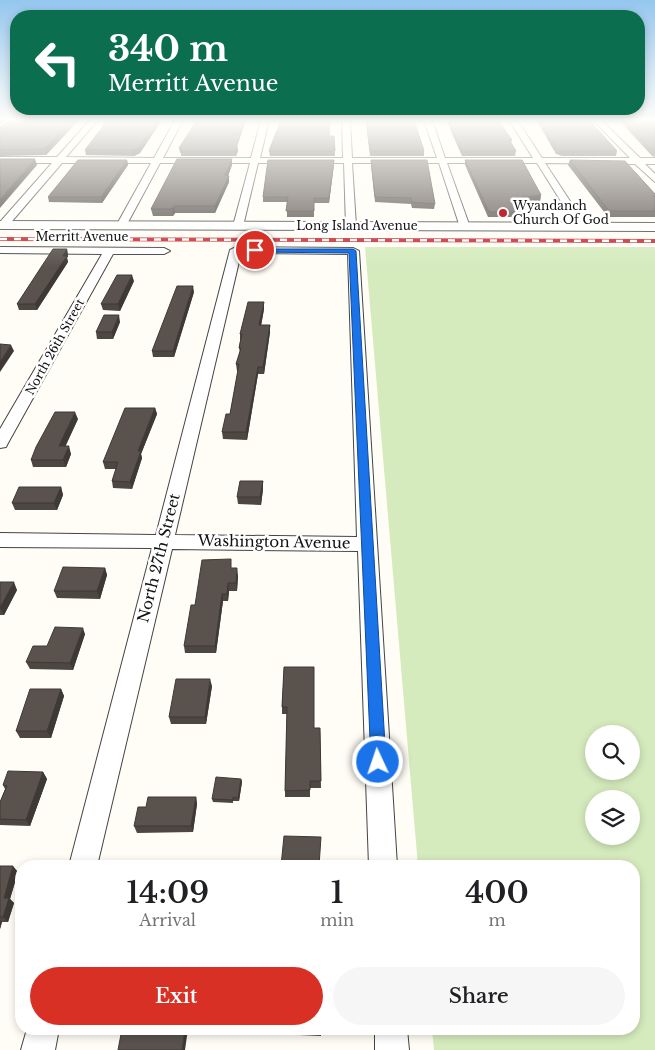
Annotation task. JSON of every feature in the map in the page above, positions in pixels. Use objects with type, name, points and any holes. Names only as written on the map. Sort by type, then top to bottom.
[{"type":"street","points":[[1,225],[52,169]]},
{"type":"street","points":[[121,226],[152,169]]},
{"type":"street","points":[[238,226],[253,169]]},
{"type":"street","points":[[348,169],[351,226]]},
{"type":"street","points":[[445,169],[464,226]]},
{"type":"street","points":[[545,169],[582,227]]},
{"type":"street","points":[[646,169],[655,179]]},
{"type":"street","name":"Long Island Avenue","points":[[1,225],[655,227]]},
{"type":"street","name":"Merritt Avenue","points":[[0,250],[164,251]]},
{"type":"street","name":"North 27th Street","points":[[84,860],[236,250],[353,251]]},
{"type":"street","name":"North 26th Street","points":[[0,443],[108,251]]},
{"type":"street","points":[[353,251],[383,860]]},
{"type":"street","name":"Washington Avenue","points":[[0,540],[368,544]]},
{"type":"street","points":[[38,1050],[42,1035]]},
{"type":"street","points":[[391,1035],[392,1050]]},
{"type":"green space","points":[[365,247],[655,247],[655,1050],[434,1050],[433,1035],[640,1035],[640,860],[417,860]]},
{"type":"building","points":[[0,169],[26,169],[0,199]]},
{"type":"building","points":[[71,169],[121,169],[101,197],[48,197]]},
{"type":"building","points":[[172,169],[228,169],[225,175],[229,176],[215,206],[174,206],[172,209],[151,209]]},
{"type":"building","points":[[267,169],[333,169],[329,198],[314,198],[314,211],[286,211],[288,197],[263,197]]},
{"type":"building","points":[[372,169],[429,169],[435,204],[412,202],[411,198],[375,197]]},
{"type":"building","points":[[469,169],[527,169],[541,195],[515,198],[522,212],[489,212]]},
{"type":"building","points":[[577,169],[632,169],[655,194],[653,196],[655,198],[655,211],[609,211]]},
{"type":"building","points":[[53,249],[67,249],[63,256],[67,256],[35,304],[17,304]]},
{"type":"building","points":[[117,275],[132,275],[118,304],[101,304]]},
{"type":"building","points":[[177,286],[193,286],[173,351],[152,351]]},
{"type":"building","points":[[248,302],[264,302],[259,325],[270,325],[263,367],[258,367],[246,432],[222,432],[226,414],[230,414],[239,364],[236,364],[241,348],[239,348],[242,334],[240,334]]},
{"type":"building","points":[[104,315],[119,315],[112,332],[96,332]]},
{"type":"building","points":[[0,344],[11,345],[0,362]]},
{"type":"building","points":[[125,408],[155,408],[138,451],[141,451],[130,482],[112,481],[118,462],[103,462]]},
{"type":"building","points":[[55,412],[75,412],[59,446],[69,446],[63,460],[31,460],[36,447]]},
{"type":"building","points":[[240,481],[263,481],[260,497],[237,497]]},
{"type":"building","points":[[19,487],[61,487],[54,503],[12,503]]},
{"type":"building","points":[[231,559],[231,568],[237,568],[236,583],[228,583],[227,594],[222,594],[215,646],[184,646],[191,605],[195,605],[202,560]]},
{"type":"building","points":[[63,567],[105,568],[97,591],[54,591]]},
{"type":"building","points":[[0,582],[14,582],[0,608]]},
{"type":"building","points":[[55,627],[83,628],[70,663],[26,662],[33,646],[47,646]]},
{"type":"building","points":[[284,667],[314,667],[314,728],[320,728],[321,781],[310,781],[310,790],[285,791],[287,707],[282,707]]},
{"type":"building","points":[[176,679],[210,679],[205,717],[169,717]]},
{"type":"building","points":[[30,689],[61,689],[47,731],[16,731]]},
{"type":"building","points":[[8,771],[43,772],[26,820],[0,819],[0,802],[7,786],[3,785]]},
{"type":"building","points":[[216,777],[241,779],[238,798],[233,797],[233,800],[212,799]]},
{"type":"building","points":[[148,797],[196,797],[191,826],[134,826],[138,807],[146,807]]},
{"type":"building","points":[[284,836],[321,837],[319,860],[282,860]]},
{"type":"building","points":[[0,866],[13,866],[4,898],[9,898],[3,917],[0,917]]},
{"type":"building","points":[[121,1035],[184,1035],[182,1050],[118,1050]]},
{"type":"railway","points":[[0,239],[655,241]]},
{"type":"place","name":"Wyandanch Church Of God","points":[[503,213]]},
{"type":"route","points":[[255,250],[353,251],[378,762]]}]
